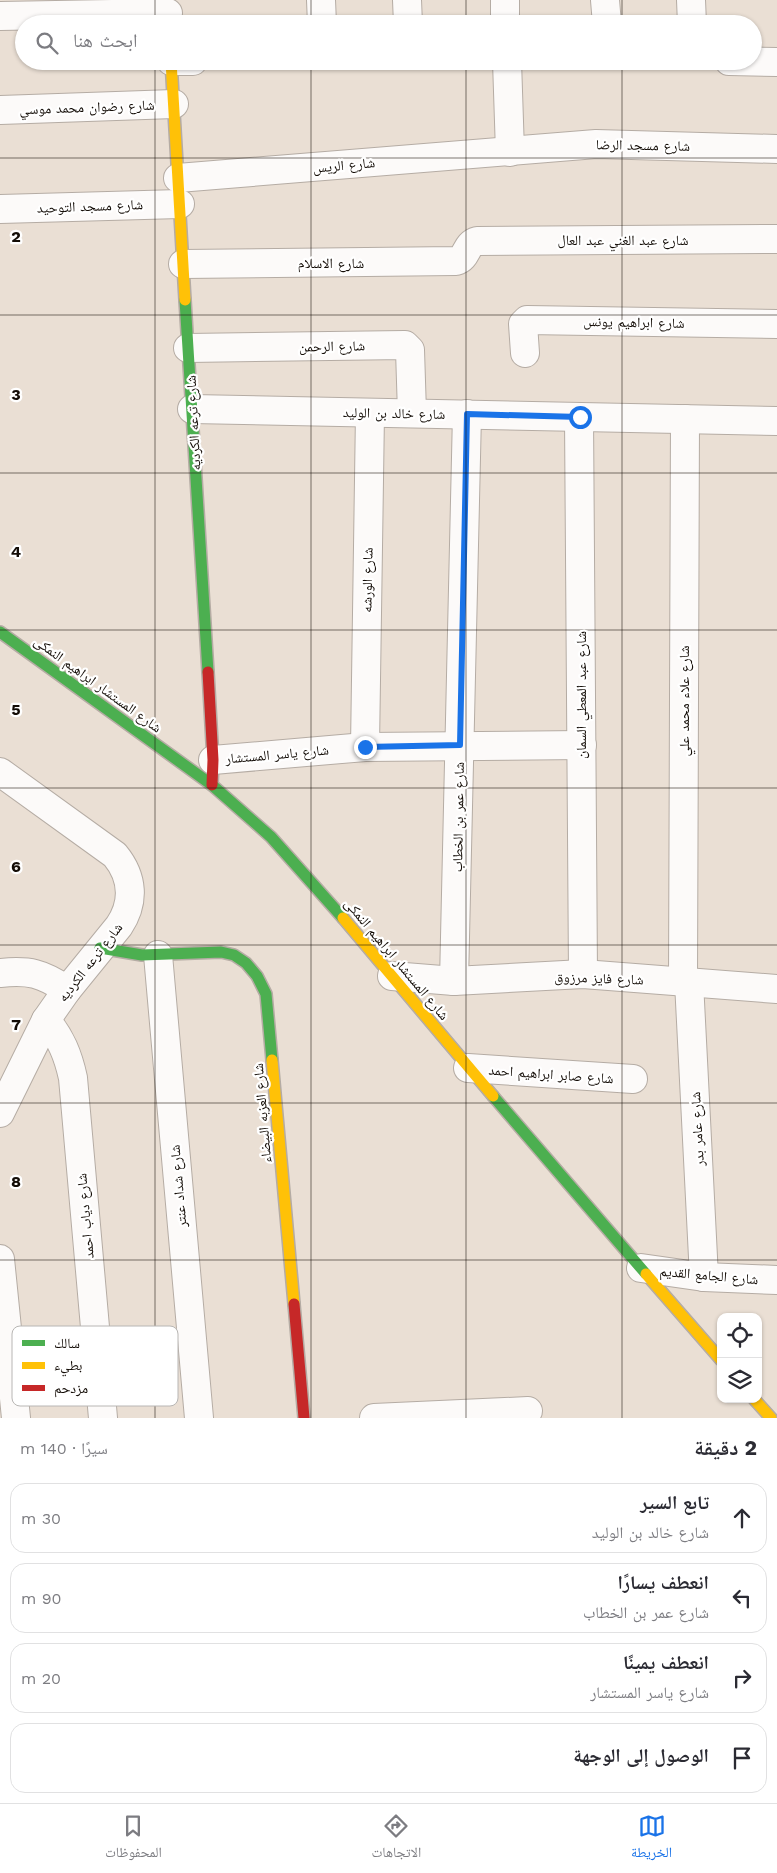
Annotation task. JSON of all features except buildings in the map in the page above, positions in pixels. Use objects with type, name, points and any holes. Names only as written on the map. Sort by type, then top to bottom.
[{"type":"street","points":[[320,0],[321,15]]},
{"type":"street","points":[[407,0],[408,15]]},
{"type":"street","points":[[505,0],[505,15]]},
{"type":"street","points":[[605,0],[606,15]]},
{"type":"street","points":[[691,0],[692,15]]},
{"type":"street","points":[[42,15],[168,12]]},
{"type":"street","points":[[0,16],[15,16]]},
{"type":"street","points":[[762,62],[777,62]]},
{"type":"street","name":"شارع ترعه الكرديه","points":[[172,70],[212,772]]},
{"type":"street","points":[[507,70],[510,152]]},
{"type":"street","name":"شارع رضوان محمد موسي","points":[[0,110],[174,104]]},
{"type":"street","name":"شارع مسجد الرضا","points":[[510,152],[596,144],[777,149]]},
{"type":"street","name":"شارع الريس","points":[[179,191],[510,152]]},
{"type":"street","name":"شارع مسجد التوحيد","points":[[0,209],[179,191]]},
{"type":"street","name":"شارع عبد الغني عبد العال","points":[[470,244],[477,241],[777,239]]},
{"type":"street","name":"شارع الاسلام","points":[[183,264],[456,261],[465,257],[470,244]]},
{"type":"street","name":"شارع ابراهيم يونس","points":[[524,353],[523,324],[527,320],[777,324]]},
{"type":"street","name":"شارع الرحمن","points":[[188,348],[405,345],[410,350],[412,413]]},
{"type":"street","name":"شارع خالد بن الوليد","points":[[192,409],[777,421]]},
{"type":"street","name":"شارع الورشه","points":[[365,747],[370,413]]},
{"type":"street","name":"شارع عمر بن الخطاب","points":[[454,981],[467,414]]},
{"type":"street","name":"شارع عبد المعطي السمان","points":[[580,417],[583,974]]},
{"type":"street","name":"شارع علاء محمد علي","points":[[685,419],[686,982]]},
{"type":"street","name":"شارع المستشار ابراهيم النمكى","points":[[0,632],[212,772],[298,866],[468,1068],[719,1358]]},
{"type":"street","name":"شارع ياسر المستشار","points":[[212,772],[365,747],[582,745]]},
{"type":"street","name":"شارع ترعه الكرديه","points":[[0,772],[106,848],[122,864],[130,885],[129,906],[119,926],[67,990],[46,1020],[0,1113]]},
{"type":"street","name":"شارع العزبه البيضاء","points":[[100,948],[128,954],[158,955],[220,950],[236,955],[255,971],[266,994],[304,1418]]},
{"type":"street","name":"شارع شداد عنتر","points":[[158,955],[199,1418]]},
{"type":"street","points":[[0,973],[29,972],[43,975],[67,990]]},
{"type":"street","name":"شارع فايز مرزوق","points":[[392,976],[454,981],[583,974],[777,989]]},
{"type":"street","name":"شارع عامر بدر","points":[[686,982],[704,1277]]},
{"type":"street","name":"شارع دياب احمد","points":[[46,1020],[58,1034],[65,1048],[73,1078],[95,1326]]},
{"type":"street","name":"شارع صابر ابراهيم احمد","points":[[468,1068],[633,1079]]},
{"type":"street","points":[[0,1259],[12,1378]]},
{"type":"street","name":"شارع الجامع القديم","points":[[641,1268],[704,1277],[777,1280]]},
{"type":"street","points":[[757,1403],[770,1418]]},
{"type":"street","points":[[374,1418],[528,1411]]},
{"type":"traffic: fast","points":[[185,300],[208,672]]},
{"type":"traffic: fast","points":[[0,632],[212,785],[271,837],[343,918]]},
{"type":"traffic: fast","points":[[100,948],[142,955],[221,952],[234,955],[246,963],[257,976],[266,994],[272,1060]]},
{"type":"traffic: fast","points":[[493,1096],[646,1274]]},
{"type":"traffic: slow","points":[[172,70],[185,300]]},
{"type":"traffic: slow","points":[[343,918],[493,1096]]},
{"type":"traffic: slow","points":[[272,1060],[294,1304]]},
{"type":"traffic: slow","points":[[646,1274],[719,1358]]},
{"type":"traffic: slow","points":[[758,1403],[771,1418]]},
{"type":"traffic: jam","points":[[208,672],[213,760],[212,785]]},
{"type":"traffic: jam","points":[[294,1304],[304,1418]]},
{"type":"route","points":[[365,747],[460,745],[467,414],[580,417]]}]
